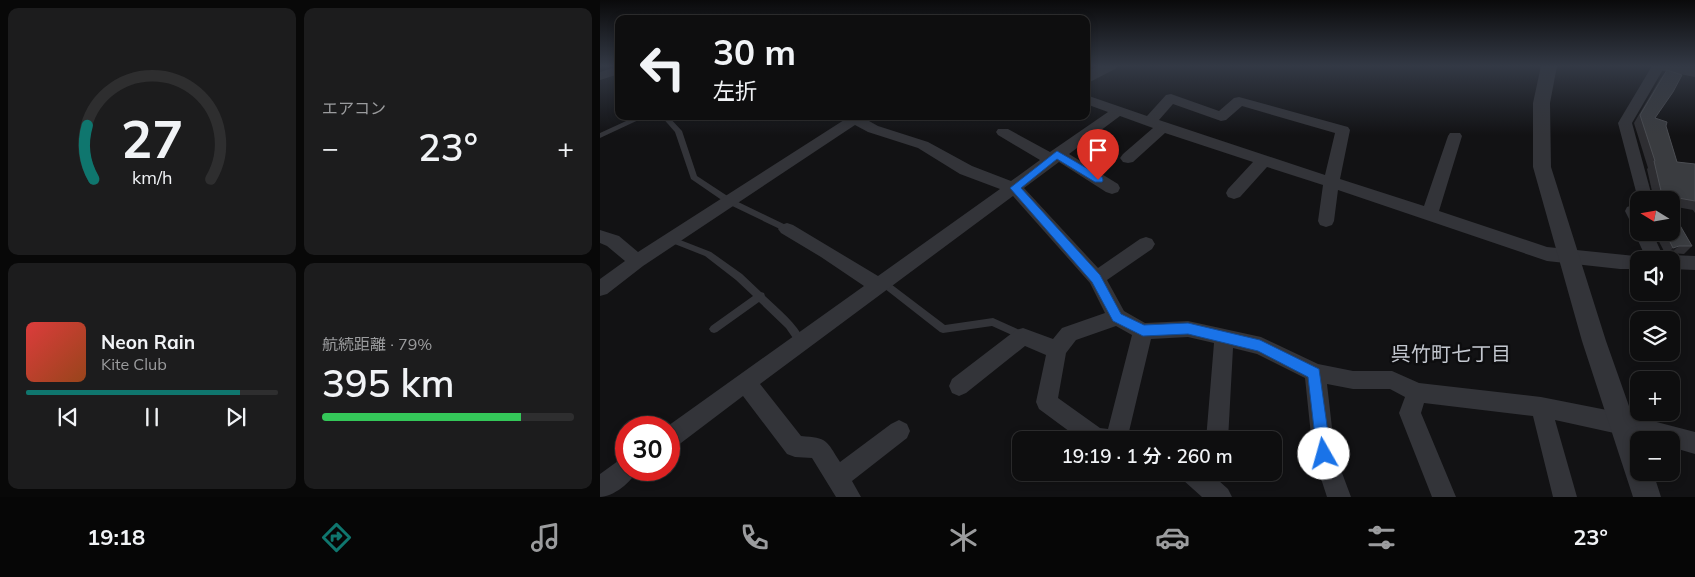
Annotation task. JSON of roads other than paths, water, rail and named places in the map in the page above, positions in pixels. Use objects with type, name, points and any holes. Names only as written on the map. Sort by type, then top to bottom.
[{"type":"street","points":[[1543,89],[1540,138],[1542,167],[1594,341],[1647,497]]},
{"type":"street","points":[[1643,191],[1625,123],[1645,89]]},
{"type":"street","points":[[1128,158],[1157,124],[1172,98],[1221,117]]},
{"type":"street","points":[[1090,100],[1209,142],[1548,254],[1630,262]]},
{"type":"street","points":[[1209,142],[1221,117],[1239,101],[1343,130],[1331,182],[1326,221]]},
{"type":"street","points":[[680,430],[880,283],[1015,188],[1054,156],[1118,111]]},
{"type":"street","points":[[600,289],[670,239],[854,120]]},
{"type":"street","points":[[858,120],[874,130],[923,145],[966,170],[1015,188],[1096,278],[1117,317],[1143,331],[1188,328],[1260,346],[1315,373],[1353,380],[1392,380],[1417,392],[1541,407],[1622,423],[1695,443]]},
{"type":"street","points":[[1002,132],[1054,156],[1112,188]]},
{"type":"street","points":[[1430,214],[1455,136]]},
{"type":"street","points":[[1234,193],[1264,160]]},
{"type":"street","points":[[787,229],[880,283]]},
{"type":"street","points":[[600,236],[613,241],[637,261]]},
{"type":"street","points":[[1096,278],[1146,244]]},
{"type":"street","points":[[1680,262],[1695,262]]},
{"type":"street","points":[[1086,431],[1047,402],[1057,350],[1069,334],[1117,317]]},
{"type":"street","points":[[1118,431],[1143,331]]},
{"type":"street","points":[[959,386],[1023,336],[1057,350]]},
{"type":"street","points":[[1218,431],[1224,337]]},
{"type":"street","points":[[1315,373],[1324,454],[1339,497]]},
{"type":"street","points":[[746,383],[795,446],[818,448],[849,497]]},
{"type":"street","points":[[1417,392],[1410,413],[1444,497]]},
{"type":"street","points":[[1541,407],[1565,497]]},
{"type":"street","points":[[837,478],[899,430]]},
{"type":"street","points":[[600,488],[615,477]]},
{"type":"lane","points":[[600,136],[635,120]]},
{"type":"lane","points":[[668,120],[678,130],[694,177],[729,201],[787,229]]},
{"type":"lane","points":[[670,239],[708,254],[761,296],[789,325],[800,341]]},
{"type":"lane","points":[[880,283],[943,329],[993,322],[1023,336]]},
{"type":"lane","points":[[714,329],[761,296]]},
{"type":"district","name":"呉竹町七丁目","points":[[1451,353]]}]
